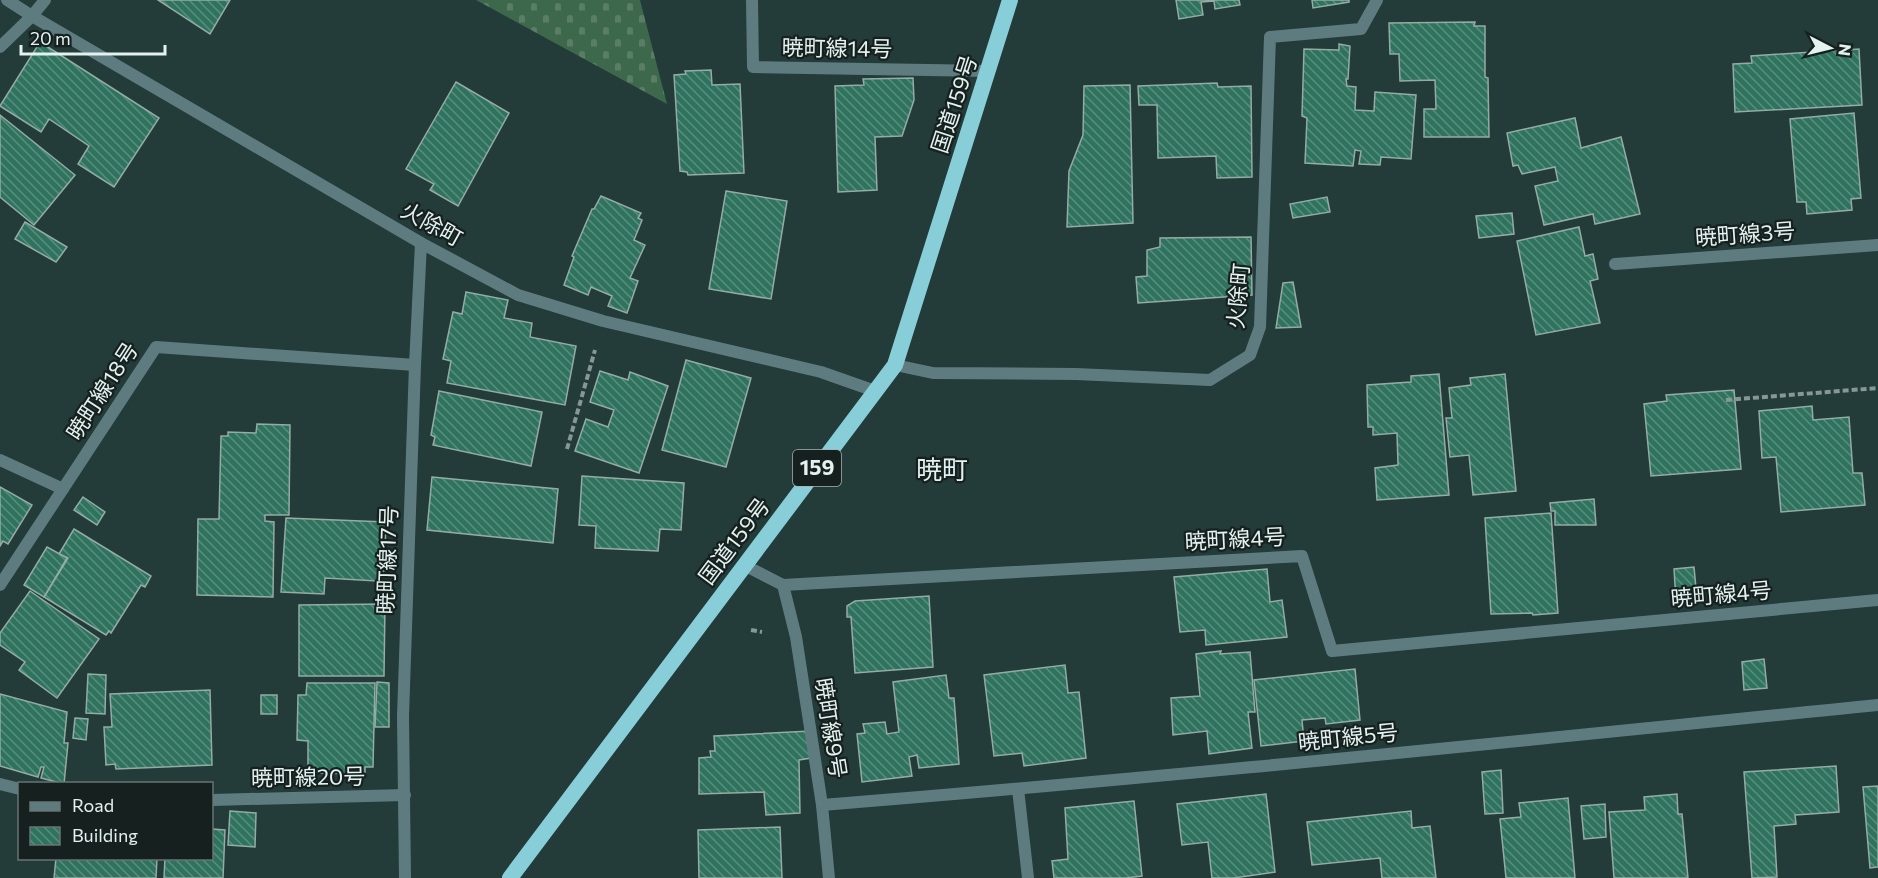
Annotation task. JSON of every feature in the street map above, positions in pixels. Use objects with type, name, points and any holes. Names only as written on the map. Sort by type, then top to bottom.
[{"type":"highway","name":"国道159号","points":[[510,878],[895,365],[1010,0]]},
{"type":"street","name":"火除町","points":[[7,0],[421,243],[518,295],[603,321],[821,372],[876,391]]},
{"type":"street","points":[[0,46],[45,0]]},
{"type":"street","name":"暁町線14号","points":[[752,0],[753,67],[988,71]]},
{"type":"street","name":"火除町","points":[[895,365],[933,373],[1076,374],[1210,380],[1250,355],[1260,327],[1270,37],[1361,29],[1377,0]]},
{"type":"street","name":"暁町線17号","points":[[405,878],[403,716],[421,243]]},
{"type":"street","name":"暁町線3号","points":[[1615,264],[1878,245]]},
{"type":"street","name":"暁町線18号","points":[[0,585],[156,347],[415,365]]},
{"type":"street","points":[[0,460],[63,489]]},
{"type":"street","name":"暁町線4号","points":[[783,585],[1302,556],[1332,651],[1878,600]]},
{"type":"street","points":[[744,565],[783,585]]},
{"type":"street","name":"暁町線9号","points":[[783,585],[796,637],[822,805],[829,878]]},
{"type":"street","name":"暁町線5号","points":[[822,805],[1278,765],[1878,705]]},
{"type":"street","points":[[0,784],[18,788]]},
{"type":"street","points":[[1018,789],[1028,878]]},
{"type":"street","name":"暁町線20号","points":[[213,800],[405,795]]},
{"type":"path","points":[[567,449],[603,321]]},
{"type":"path","points":[[1726,400],[1878,388]]},
{"type":"green space","points":[[476,0],[640,0],[667,104]]},
{"type":"building","points":[[158,0],[230,0],[210,34]]},
{"type":"building","points":[[1176,0],[1239,0],[1240,5],[1215,9],[1214,1],[1201,2],[1203,15],[1179,19]]},
{"type":"building","points":[[1312,0],[1349,0],[1349,2],[1313,8]]},
{"type":"building","points":[[1475,22],[1474,26],[1485,26],[1485,77],[1488,78],[1489,137],[1424,137],[1424,109],[1436,109],[1435,80],[1400,81],[1399,54],[1390,54],[1389,23]]},
{"type":"building","points":[[40,42],[159,118],[114,187],[78,164],[89,146],[49,119],[41,132],[0,106]]},
{"type":"building","points":[[1339,44],[1350,46],[1348,79],[1346,79],[1347,86],[1356,87],[1355,110],[1374,111],[1375,92],[1416,95],[1411,159],[1381,157],[1380,165],[1359,164],[1361,151],[1355,150],[1353,166],[1305,163],[1307,118],[1302,116],[1304,49],[1339,50]]},
{"type":"building","points":[[1859,49],[1862,105],[1735,112],[1733,64],[1752,63],[1751,56]]},
{"type":"building","points":[[711,70],[712,85],[740,84],[744,173],[688,175],[687,172],[680,171],[674,75],[686,74],[685,71]]},
{"type":"building","points":[[913,78],[914,100],[902,136],[875,137],[877,190],[838,192],[835,86],[864,85],[863,79]]},
{"type":"building","points":[[456,82],[509,113],[458,206],[430,190],[434,184],[406,169]]},
{"type":"building","points":[[1217,83],[1218,87],[1251,86],[1252,177],[1217,178],[1216,156],[1158,158],[1157,105],[1139,105],[1138,86]]},
{"type":"building","points":[[1130,85],[1133,223],[1067,227],[1069,171],[1083,135],[1084,86]]},
{"type":"building","points":[[1854,113],[1861,198],[1851,199],[1852,210],[1807,214],[1806,202],[1797,202],[1790,119]]},
{"type":"building","points":[[0,115],[75,175],[34,225],[0,197]]},
{"type":"building","points":[[1575,118],[1581,148],[1621,137],[1640,214],[1595,224],[1593,214],[1544,225],[1535,186],[1558,181],[1555,167],[1522,174],[1518,165],[1513,166],[1507,133]]},
{"type":"building","points":[[726,191],[787,201],[771,299],[709,289]]},
{"type":"building","points":[[601,196],[641,213],[638,218],[642,220],[634,240],[645,245],[630,278],[638,281],[627,313],[608,306],[612,296],[591,287],[588,295],[564,285],[574,257],[572,256],[592,209]]},
{"type":"building","points":[[1327,197],[1330,212],[1293,218],[1290,204]]},
{"type":"building","points":[[1512,213],[1514,234],[1479,238],[1476,216]]},
{"type":"building","points":[[25,222],[67,247],[56,262],[15,239]]},
{"type":"building","points":[[1579,227],[1585,256],[1593,254],[1598,279],[1590,281],[1600,323],[1536,335],[1517,241]]},
{"type":"building","points":[[1251,237],[1252,295],[1138,303],[1136,277],[1147,276],[1147,250],[1160,247],[1160,238]]},
{"type":"building","points":[[1293,282],[1301,327],[1276,328],[1283,283]]},
{"type":"building","points":[[466,292],[508,300],[504,318],[532,323],[530,337],[576,346],[565,405],[447,383],[451,361],[443,359],[453,312],[462,314]]},
{"type":"building","points":[[686,360],[751,378],[726,467],[662,450]]},
{"type":"building","points":[[600,371],[628,380],[630,372],[668,386],[639,473],[575,451],[586,419],[608,427],[614,410],[590,402]]},
{"type":"building","points":[[1439,374],[1449,495],[1377,500],[1375,468],[1398,465],[1397,433],[1373,435],[1373,427],[1368,427],[1367,385],[1411,382],[1411,376]]},
{"type":"building","points":[[1505,374],[1516,491],[1473,495],[1469,455],[1450,457],[1446,418],[1452,418],[1449,388],[1471,385],[1470,378]]},
{"type":"building","points":[[1734,390],[1741,469],[1651,476],[1644,404],[1667,401],[1666,395]]},
{"type":"building","points":[[439,391],[542,412],[531,466],[433,445],[435,437],[431,435]]},
{"type":"building","points":[[1812,406],[1813,420],[1849,417],[1853,473],[1862,473],[1865,505],[1781,512],[1776,457],[1762,458],[1759,411]]},
{"type":"building","points":[[257,424],[290,425],[289,515],[265,515],[265,521],[274,522],[273,597],[197,595],[198,519],[219,519],[221,436],[228,436],[228,432],[256,433]]},
{"type":"building","points":[[582,476],[684,483],[681,530],[660,529],[658,551],[595,548],[596,526],[579,525]]},
{"type":"building","points":[[432,477],[558,489],[553,543],[427,530]]},
{"type":"building","points":[[0,487],[32,505],[8,544],[3,541],[0,546]]},
{"type":"building","points":[[83,497],[105,512],[97,525],[74,510]]},
{"type":"building","points":[[1594,499],[1596,525],[1555,525],[1555,511],[1551,511],[1550,503]]},
{"type":"building","points":[[1551,513],[1558,613],[1491,614],[1485,518]]},
{"type":"building","points":[[286,518],[386,522],[384,573],[377,572],[377,581],[325,578],[324,594],[281,592]]},
{"type":"building","points":[[74,529],[151,576],[145,587],[141,585],[111,633],[109,631],[106,635],[44,597],[68,558],[59,554]]},
{"type":"building","points":[[47,547],[67,558],[44,597],[24,585]]},
{"type":"building","points":[[1694,567],[1697,599],[1676,601],[1674,569]]},
{"type":"building","points":[[1267,569],[1270,602],[1282,600],[1287,637],[1206,645],[1205,630],[1180,632],[1174,577]]},
{"type":"building","points":[[30,591],[99,639],[57,698],[19,670],[25,662],[0,645],[0,633]]},
{"type":"building","points":[[929,596],[933,667],[855,673],[851,617],[847,617],[847,606],[855,601]]},
{"type":"building","points":[[385,604],[384,676],[299,676],[299,605]]},
{"type":"building","points":[[1221,651],[1220,654],[1250,652],[1255,712],[1248,712],[1252,748],[1209,754],[1207,731],[1173,735],[1171,698],[1200,696],[1196,654]]},
{"type":"building","points":[[1764,659],[1767,688],[1744,690],[1742,662]]},
{"type":"building","points":[[1065,665],[1068,693],[1079,692],[1086,758],[1024,766],[1022,753],[994,756],[984,675]]},
{"type":"building","points":[[1355,669],[1360,720],[1326,724],[1325,718],[1302,720],[1304,741],[1261,746],[1254,680]]},
{"type":"building","points":[[88,674],[106,675],[105,714],[86,713]]},
{"type":"building","points":[[946,675],[949,698],[954,698],[959,764],[919,768],[917,755],[909,757],[912,776],[862,782],[857,734],[865,733],[863,724],[885,722],[887,734],[899,732],[893,682]]},
{"type":"building","points":[[377,682],[389,683],[389,727],[375,727]]},
{"type":"building","points":[[307,683],[375,683],[373,767],[365,767],[365,774],[308,773],[308,741],[297,740],[298,695],[306,695]]},
{"type":"building","points":[[210,690],[212,765],[116,769],[115,764],[106,765],[104,727],[112,727],[110,694]]},
{"type":"building","points":[[0,694],[67,712],[64,743],[68,743],[64,782],[41,778],[44,767],[41,767],[38,777],[0,766]]},
{"type":"building","points":[[261,695],[277,695],[277,714],[261,714]]},
{"type":"building","points":[[75,718],[88,719],[86,740],[73,738]]},
{"type":"building","points":[[810,731],[811,758],[799,760],[800,813],[766,815],[764,792],[699,794],[699,758],[711,757],[710,751],[715,751],[714,736]]},
{"type":"building","points":[[1836,766],[1839,812],[1795,815],[1796,824],[1774,826],[1777,877],[1752,878],[1744,772]]},
{"type":"building","points":[[1501,770],[1503,813],[1485,814],[1482,772]]},
{"type":"building","points":[[1878,786],[1878,867],[1870,868],[1863,787]]},
{"type":"building","points":[[1266,794],[1275,872],[1234,878],[1212,878],[1208,842],[1182,845],[1177,804]]},
{"type":"building","points":[[1677,794],[1678,814],[1682,814],[1688,878],[1614,878],[1609,812],[1645,810],[1644,797]]},
{"type":"building","points":[[1568,798],[1575,878],[1506,878],[1500,819],[1521,817],[1519,803]]},
{"type":"building","points":[[1134,801],[1142,876],[1054,878],[1052,861],[1068,859],[1065,808]]},
{"type":"building","points":[[1605,804],[1606,837],[1584,839],[1581,806]]},
{"type":"building","points":[[230,811],[256,813],[255,847],[228,845]]},
{"type":"building","points":[[1411,811],[1412,828],[1430,826],[1436,878],[1382,878],[1380,858],[1312,865],[1307,822]]},
{"type":"building","points":[[780,827],[782,878],[699,878],[698,830]]},
{"type":"building","points":[[213,829],[225,830],[223,878],[164,878],[165,860],[213,860]]},
{"type":"building","points":[[56,860],[157,860],[156,878],[54,878]]},
{"type":"district","name":"暁町","points":[[942,470]]}]
